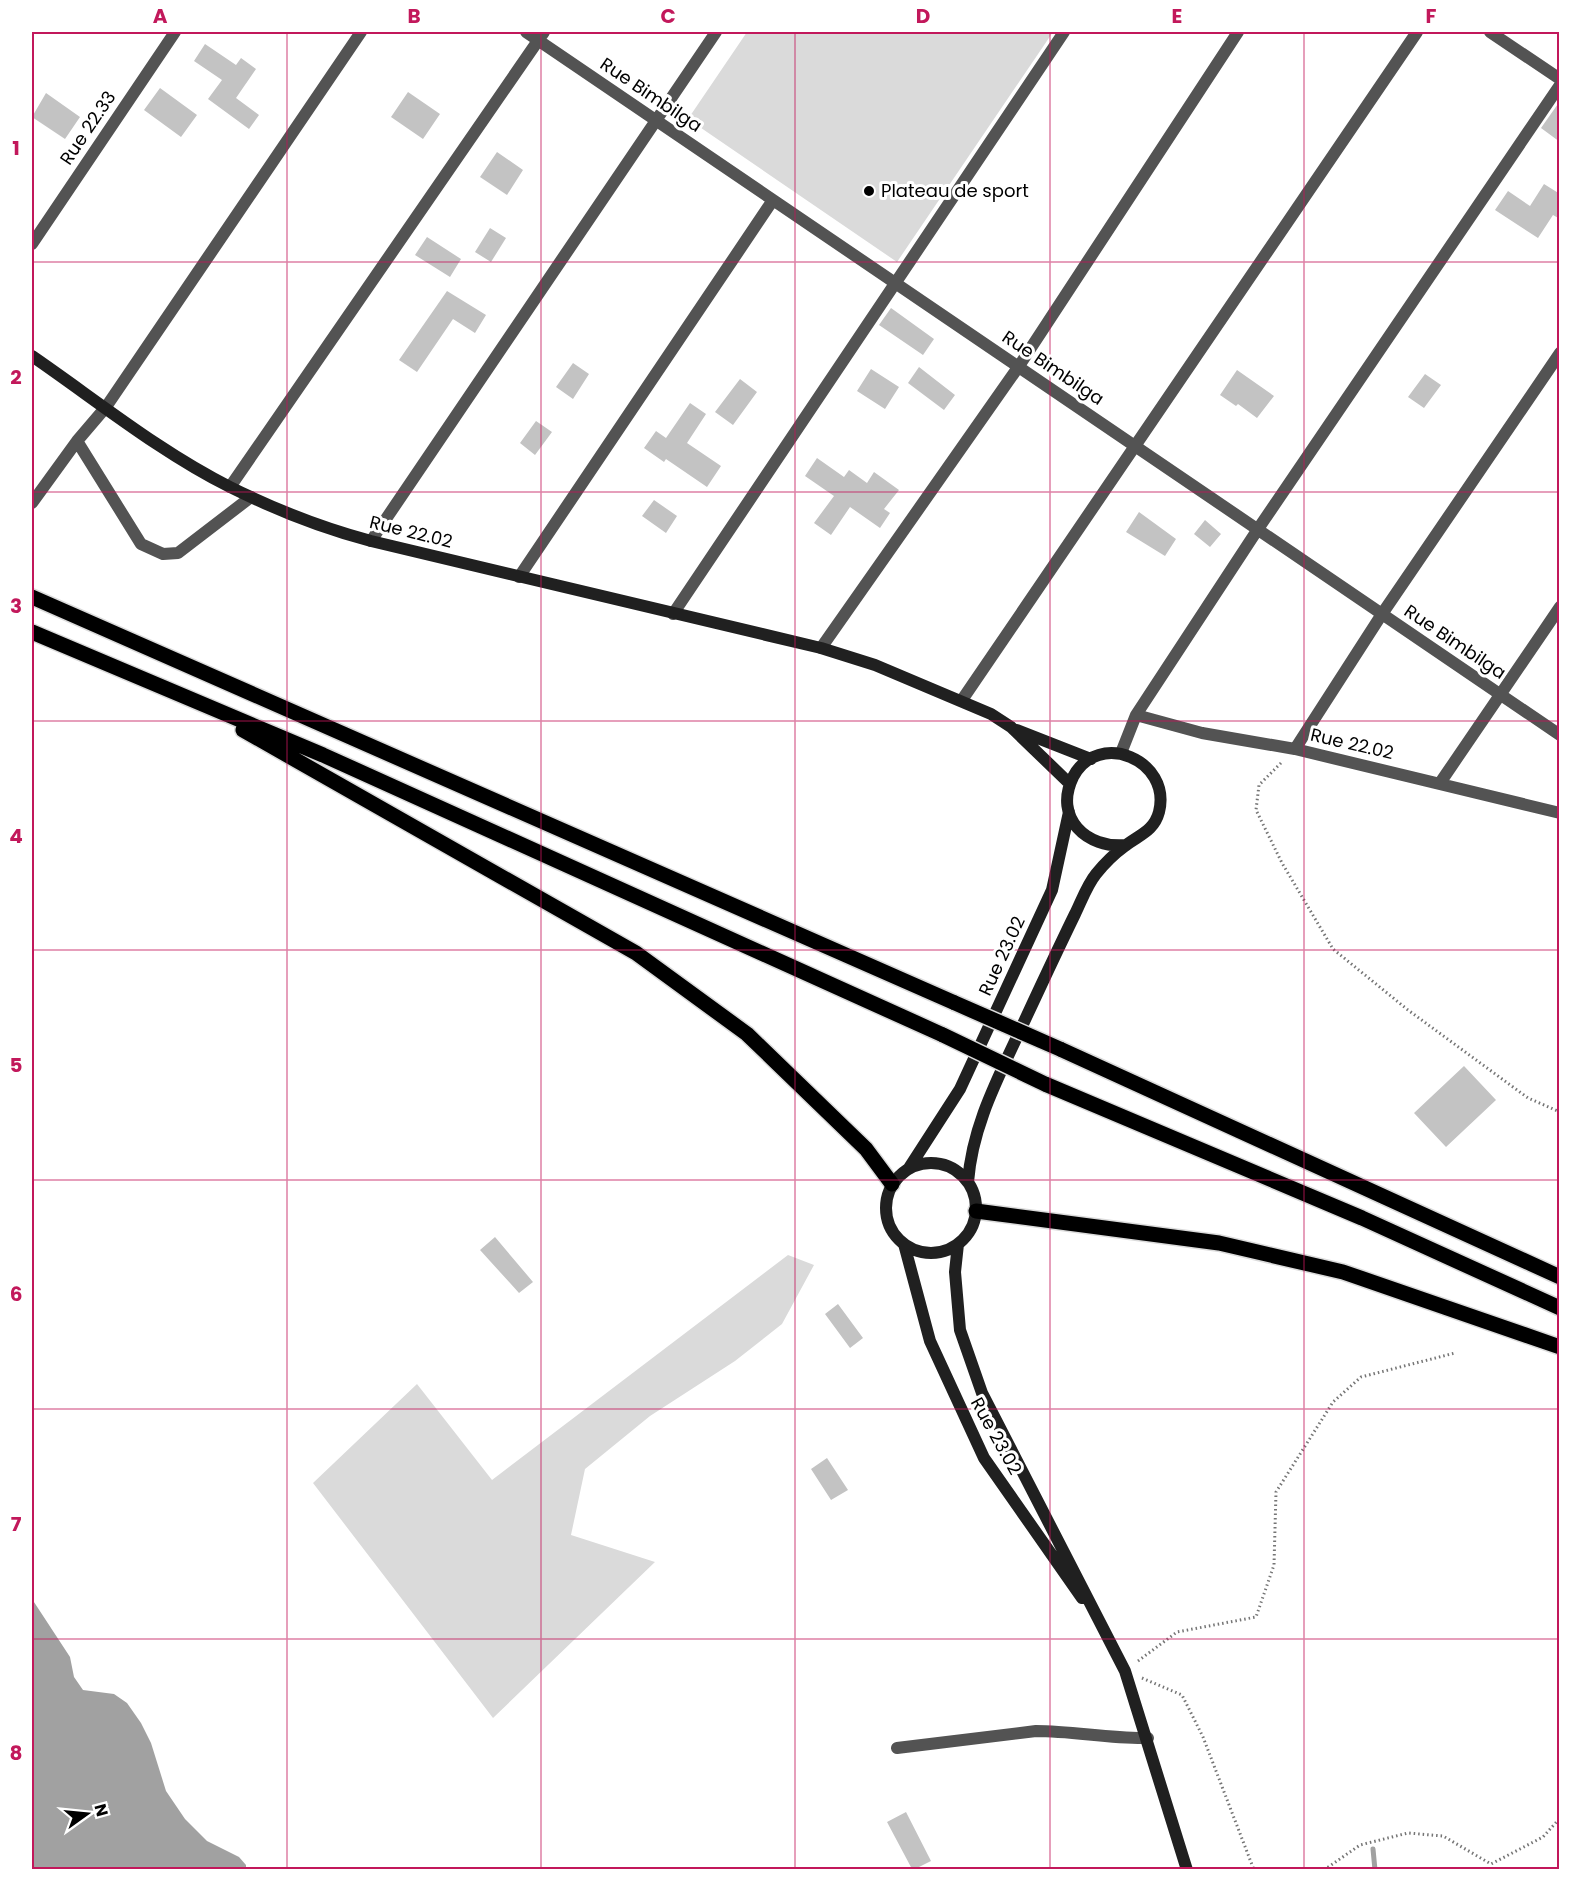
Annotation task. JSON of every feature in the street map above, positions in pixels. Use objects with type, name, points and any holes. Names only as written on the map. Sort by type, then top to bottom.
[{"type":"main road","points":[[32,597],[1060,1049],[1560,1277]]},
{"type":"main road","points":[[32,632],[323,755],[943,1035],[1045,1084],[1362,1218],[1560,1308]]},
{"type":"main road","points":[[180,695],[636,953],[747,1034],[866,1149],[892,1184]]},
{"type":"main road","points":[[976,1211],[1219,1243],[1343,1272],[1560,1347]]},
{"type":"street","name":"Rue 22.33","points":[[32,244],[175,32]]},
{"type":"street","points":[[32,504],[77,441],[106,407],[361,32]]},
{"type":"street","name":"Rue Bimbilga","points":[[526,32],[541,36],[655,120],[1560,735]]},
{"type":"street","points":[[371,541],[716,32]]},
{"type":"street","points":[[673,614],[1064,32]]},
{"type":"street","points":[[1091,759],[1011,727],[962,700],[875,665],[821,648],[1019,366],[1238,32]]},
{"type":"street","points":[[962,700],[1417,32]]},
{"type":"street","points":[[1490,32],[1560,79]]},
{"type":"street","points":[[230,487],[541,36]]},
{"type":"street","points":[[1121,753],[1136,715],[1258,529],[1560,86]]},
{"type":"street","points":[[519,577],[773,200]]},
{"type":"street","points":[[1295,749],[1382,614],[1560,353]]},
{"type":"street","name":"Rue 22.02","points":[[32,356],[187,463],[251,497],[329,530],[821,648]]},
{"type":"street","points":[[77,441],[141,544],[150,550],[163,554],[178,554],[251,497]]},
{"type":"street","points":[[1440,783],[1560,608]]},
{"type":"street","name":"Rue 22.02","points":[[1136,715],[1202,733],[1295,749],[1560,813]]},
{"type":"street","points":[[968,1182],[970,1155],[988,1098],[1094,876],[1126,845],[1141,838],[1152,827],[1159,813],[1161,797],[1157,781],[1149,768],[1136,758],[1121,753],[1108,753],[1091,759],[1076,772],[1070,784],[1011,727]]},
{"type":"street","name":"Rue 23.02","points":[[1070,784],[1069,812],[1052,890],[960,1089],[909,1168],[892,1184],[886,1197],[885,1212],[889,1227],[904,1244],[930,1341],[984,1458],[1034,1533],[1100,1623]]},
{"type":"street","points":[[1069,812],[1075,825],[1096,843],[1111,846],[1126,845]]},
{"type":"street","points":[[909,1168],[929,1162],[943,1164],[957,1171],[968,1182],[975,1196],[976,1211]]},
{"type":"street","name":"Rue 23.02","points":[[976,1211],[973,1226],[958,1244],[955,1272],[960,1330],[982,1393],[1125,1671],[1148,1738],[1186,1869]]},
{"type":"street","points":[[904,1244],[923,1253],[952,1248],[958,1244]]},
{"type":"street","points":[[897,1748],[1036,1731],[1059,1731],[1114,1739],[1148,1738]]},
{"type":"path","points":[[1295,749],[1259,785],[1256,810],[1282,863],[1333,949],[1408,1010],[1528,1098],[1560,1112]]},
{"type":"path","points":[[1125,1671],[1177,1632],[1256,1617],[1274,1565],[1276,1492],[1333,1402],[1361,1377],[1455,1353]]},
{"type":"path","points":[[1125,1671],[1182,1695],[1203,1737],[1254,1869]]},
{"type":"path","points":[[1324,1869],[1360,1845],[1408,1833],[1443,1836],[1491,1864],[1543,1837],[1560,1818]]},
{"type":"shaded area","name":"Plateau de sport","points":[[747,32],[1053,32],[897,262],[688,119]]},
{"type":"shaded area","points":[[788,1255],[814,1265],[782,1324],[735,1361],[650,1416],[585,1469],[571,1535],[655,1562],[493,1718],[313,1483],[417,1384],[492,1480]]},
{"type":"shaded area","points":[[32,1599],[70,1657],[74,1677],[83,1690],[114,1694],[127,1703],[141,1723],[151,1743],[166,1791],[185,1819],[207,1841],[239,1857],[246,1865],[246,1869],[32,1869]]},
{"type":"building","points":[[205,44],[236,65],[241,58],[256,69],[236,98],[259,115],[249,129],[208,99],[222,80],[194,61]]},
{"type":"building","points":[[160,88],[197,115],[181,137],[144,110]]},
{"type":"building","points":[[408,92],[440,114],[423,139],[391,117]]},
{"type":"building","points":[[46,93],[80,117],[65,139],[32,117]]},
{"type":"building","points":[[1560,101],[1560,142],[1541,128]]},
{"type":"building","points":[[497,152],[523,170],[507,195],[480,177]]},
{"type":"building","points":[[1544,184],[1560,194],[1560,219],[1553,215],[1538,238],[1495,210],[1508,191],[1530,206]]},
{"type":"building","points":[[490,228],[506,238],[491,262],[475,252]]},
{"type":"building","points":[[427,237],[461,259],[450,277],[415,255]]},
{"type":"building","points":[[447,291],[486,315],[475,333],[453,319],[417,372],[399,360]]},
{"type":"building","points":[[891,308],[934,339],[923,355],[879,325]]},
{"type":"building","points":[[573,363],[589,374],[573,399],[556,387]]},
{"type":"building","points":[[919,367],[955,395],[944,410],[908,383]]},
{"type":"building","points":[[871,369],[899,387],[885,409],[857,391]]},
{"type":"building","points":[[1237,370],[1274,396],[1257,418],[1238,404],[1236,406],[1220,395]]},
{"type":"building","points":[[1425,374],[1441,385],[1424,408],[1408,397]]},
{"type":"building","points":[[740,379],[757,392],[733,425],[715,412]]},
{"type":"building","points":[[690,403],[706,414],[687,443],[721,466],[707,487],[666,459],[664,462],[644,448],[656,431],[666,438]]},
{"type":"building","points":[[536,421],[552,432],[535,455],[520,443]]},
{"type":"building","points":[[817,458],[844,477],[849,470],[867,483],[874,472],[899,490],[884,509],[890,513],[880,528],[850,507],[831,535],[814,523],[834,496],[805,476]]},
{"type":"building","points":[[654,500],[677,516],[666,533],[642,516]]},
{"type":"building","points":[[1139,512],[1176,539],[1165,556],[1126,532]]},
{"type":"building","points":[[1205,520],[1221,534],[1210,547],[1194,534]]},
{"type":"building","points":[[1464,1066],[1496,1100],[1446,1147],[1414,1113]]},
{"type":"building","points":[[495,1237],[533,1282],[519,1293],[480,1250]]},
{"type":"building","points":[[838,1304],[863,1338],[850,1348],[825,1314]]},
{"type":"building","points":[[827,1458],[848,1490],[831,1500],[811,1469]]},
{"type":"building","points":[[906,1812],[931,1861],[915,1869],[912,1869],[887,1822]]},
{"type":"waterway","points":[[1373,1849],[1375,1870]]},
{"type":"place","name":"Plateau de sport","points":[[869,191]]}]
